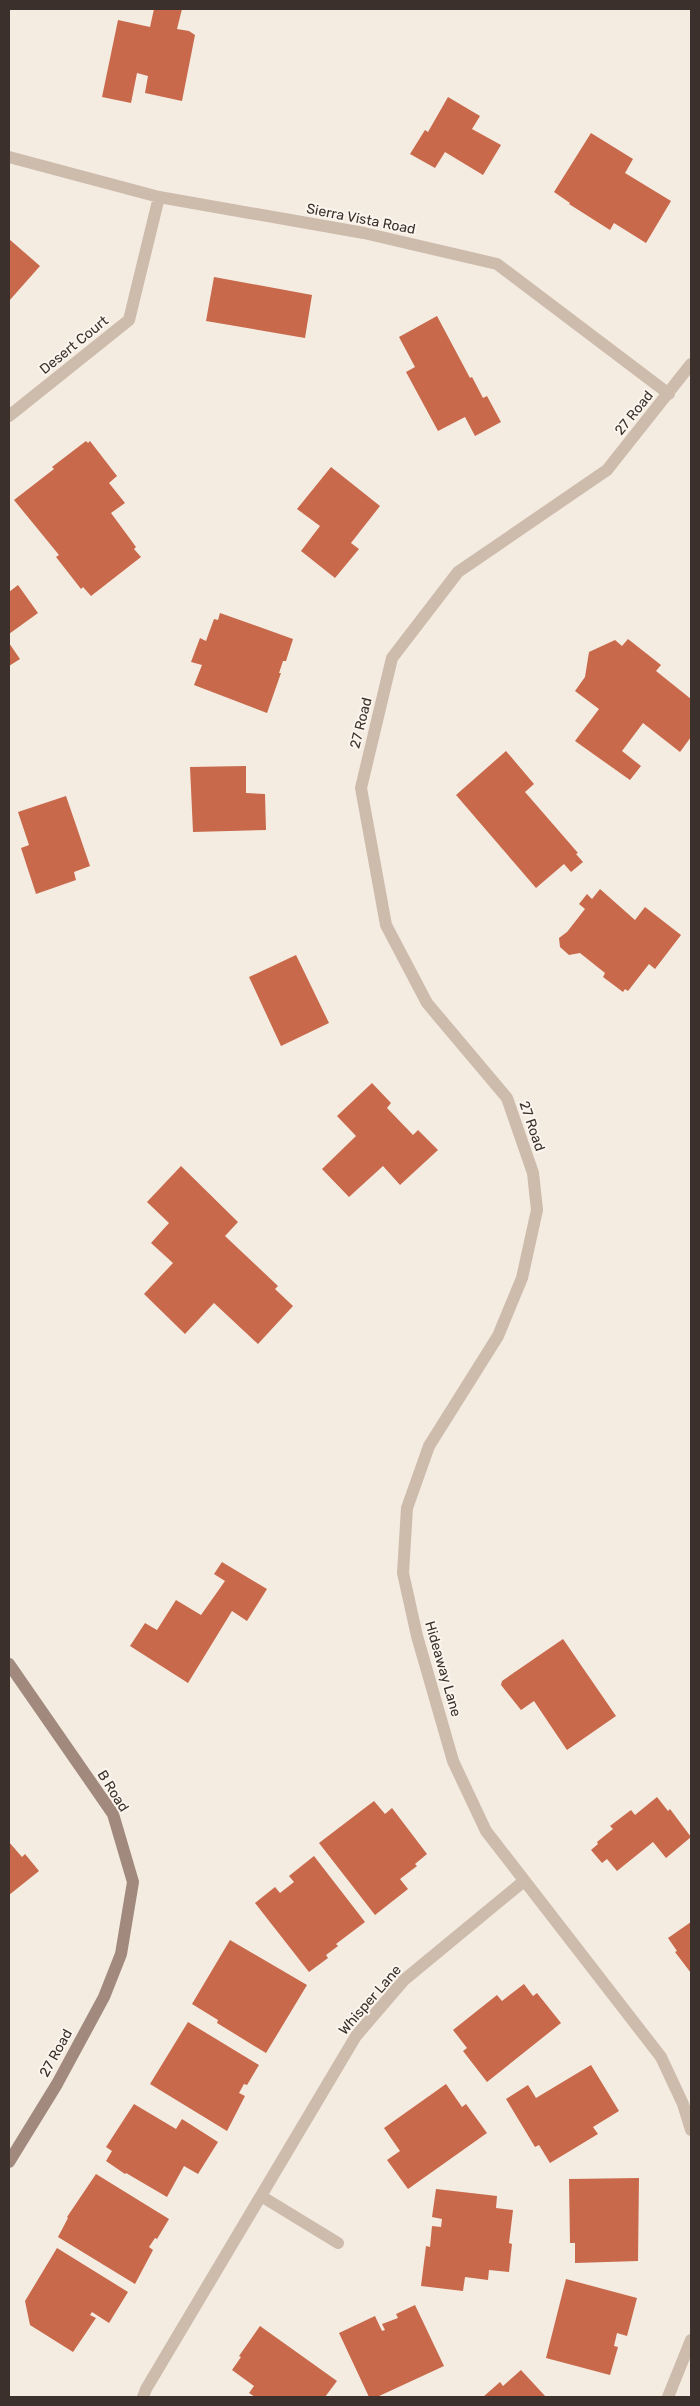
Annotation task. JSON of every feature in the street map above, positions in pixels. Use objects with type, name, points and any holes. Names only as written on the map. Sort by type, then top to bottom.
[{"type":"street","name":"Sierra Vista Road","points":[[9,157],[159,197],[364,233],[497,264],[669,394]]},
{"type":"street","name":"Desert Court","points":[[9,416],[128,320],[159,197]]},
{"type":"street","name":"27 Road","points":[[533,1173],[507,1098],[427,1003],[386,925],[361,788],[392,658],[458,572],[607,470],[691,364]]},
{"type":"street","name":"Hideaway Lane","points":[[533,1173],[537,1210],[522,1278],[498,1336],[429,1446],[407,1508],[403,1573],[417,1636],[453,1761],[486,1831],[662,2057],[683,2104],[691,2130]]},
{"type":"street","name":"B Road","points":[[9,1664],[114,1814],[133,1882],[121,1954]]},
{"type":"street","name":"Whisper Lane","points":[[143,2397],[356,2036],[404,1980],[524,1881]]},
{"type":"street","name":"27 Road","points":[[9,2162],[57,2084],[104,1997],[121,1954]]},
{"type":"street","points":[[261,2196],[338,2243]]},
{"type":"street","points":[[668,2397],[691,2340]]},
{"type":"building","points":[[154,9],[182,9],[177,29],[189,31],[195,35],[182,101],[145,93],[148,76],[137,73],[131,103],[102,97],[118,20],[150,27]]},
{"type":"building","points":[[448,97],[480,116],[472,129],[501,145],[483,175],[445,152],[435,168],[410,154],[425,130],[428,132]]},
{"type":"building","points":[[591,133],[633,159],[625,173],[671,201],[646,243],[614,223],[610,230],[569,204],[554,192]]},
{"type":"building","points":[[9,239],[40,266],[9,301]]},
{"type":"building","points":[[214,277],[312,295],[305,338],[206,321]]},
{"type":"building","points":[[437,316],[470,378],[472,377],[483,398],[487,396],[501,422],[475,436],[465,417],[438,431],[406,372],[415,367],[399,337]]},
{"type":"building","points":[[86,441],[88,443],[90,441],[117,476],[109,483],[125,503],[111,513],[136,547],[134,549],[141,557],[91,596],[83,587],[81,589],[56,557],[59,555],[14,500]]},
{"type":"building","points":[[331,467],[380,506],[351,543],[359,549],[335,578],[301,551],[320,526],[297,509]]},
{"type":"building","points":[[18,585],[38,613],[9,634],[9,592]]},
{"type":"building","points":[[220,613],[293,639],[286,661],[283,661],[279,673],[281,673],[267,713],[194,685],[202,665],[191,662],[200,638],[206,641],[214,619],[218,620]]},
{"type":"building","points":[[628,639],[661,665],[656,671],[691,699],[691,737],[680,752],[643,723],[622,751],[641,766],[630,780],[575,741],[599,709],[575,691],[585,677],[589,652],[615,640],[622,646]]},
{"type":"building","points":[[9,643],[20,659],[9,666]]},
{"type":"building","points":[[506,751],[534,784],[525,792],[578,853],[576,854],[583,862],[571,872],[564,864],[536,888],[456,795]]},
{"type":"building","points":[[246,766],[246,793],[265,794],[266,830],[193,832],[190,767]]},
{"type":"building","points":[[66,796],[90,866],[74,872],[76,880],[36,894],[21,848],[29,845],[18,812]]},
{"type":"building","points":[[600,889],[635,920],[645,907],[681,935],[655,969],[649,964],[628,991],[625,989],[623,992],[603,977],[605,973],[580,953],[569,955],[560,947],[559,938],[567,932],[585,909],[579,904],[587,894],[592,899]]},
{"type":"building","points":[[296,955],[329,1023],[281,1046],[249,977]]},
{"type":"building","points":[[372,1083],[391,1103],[387,1108],[413,1135],[418,1130],[438,1150],[400,1185],[383,1166],[349,1197],[322,1169],[356,1136],[337,1116]]},
{"type":"building","points":[[181,1166],[238,1222],[225,1236],[278,1286],[275,1289],[293,1306],[258,1344],[214,1303],[185,1334],[144,1294],[173,1263],[151,1243],[169,1223],[147,1202]]},
{"type":"building","points":[[222,1562],[267,1589],[247,1621],[232,1611],[188,1683],[130,1646],[145,1623],[157,1630],[176,1600],[201,1615],[225,1581],[214,1574]]},
{"type":"building","points":[[563,1639],[616,1716],[567,1750],[534,1701],[521,1710],[501,1685],[502,1681]]},
{"type":"building","points":[[657,1797],[668,1811],[670,1809],[691,1837],[666,1858],[653,1842],[617,1871],[607,1859],[602,1863],[591,1850],[598,1844],[597,1842],[613,1829],[610,1826],[631,1810],[635,1815]]},
{"type":"building","points":[[374,1801],[385,1814],[392,1808],[427,1854],[415,1864],[417,1866],[400,1879],[408,1889],[375,1915],[319,1843]]},
{"type":"building","points":[[9,1842],[22,1857],[25,1854],[39,1871],[9,1895]]},
{"type":"building","points":[[314,1856],[365,1922],[336,1944],[338,1946],[326,1955],[328,1958],[309,1972],[255,1903],[275,1887],[280,1893],[294,1882],[289,1876]]},
{"type":"building","points":[[691,1922],[691,1973],[675,1952],[677,1951],[668,1938]]},
{"type":"building","points":[[230,1940],[307,1985],[266,2053],[217,2023],[218,2020],[192,2004]]},
{"type":"building","points":[[524,1984],[533,1996],[537,1993],[561,2023],[487,2082],[463,2051],[467,2048],[453,2030],[497,1995],[502,2001]]},
{"type":"building","points":[[188,2022],[259,2065],[247,2085],[244,2084],[239,2093],[245,2096],[227,2131],[150,2084]]},
{"type":"building","points":[[591,2065],[619,2111],[593,2127],[598,2134],[550,2163],[539,2145],[535,2147],[506,2099],[528,2085],[536,2098]]},
{"type":"building","points":[[446,2084],[462,2107],[466,2104],[487,2133],[408,2189],[387,2160],[400,2151],[384,2128]]},
{"type":"building","points":[[134,2104],[176,2129],[182,2119],[218,2142],[198,2174],[184,2166],[167,2197],[125,2174],[106,2161],[112,2151],[106,2147]]},
{"type":"building","points":[[96,2174],[169,2219],[157,2239],[155,2238],[149,2247],[153,2250],[135,2284],[58,2237],[67,2217]]},
{"type":"building","points":[[639,2178],[638,2261],[575,2263],[575,2243],[570,2243],[569,2179]]},
{"type":"building","points":[[436,2189],[497,2196],[496,2208],[513,2210],[509,2243],[512,2244],[509,2272],[489,2270],[488,2280],[465,2277],[463,2291],[421,2286],[426,2246],[430,2247],[432,2226],[441,2227],[442,2219],[432,2217]]},
{"type":"building","points":[[57,2248],[128,2292],[109,2323],[92,2312],[90,2315],[96,2318],[73,2352],[30,2325],[25,2301]]},
{"type":"building","points":[[566,2279],[637,2298],[627,2336],[617,2333],[614,2346],[618,2347],[610,2375],[546,2358]]},
{"type":"building","points":[[415,2305],[444,2366],[377,2397],[369,2397],[339,2333],[375,2316],[382,2331],[385,2330],[382,2324],[398,2318],[396,2314]]},
{"type":"building","points":[[260,2326],[337,2381],[325,2397],[255,2397],[249,2393],[254,2386],[232,2370],[241,2357],[239,2356]]},
{"type":"building","points":[[521,2370],[546,2397],[483,2397],[500,2382],[503,2386]]}]
